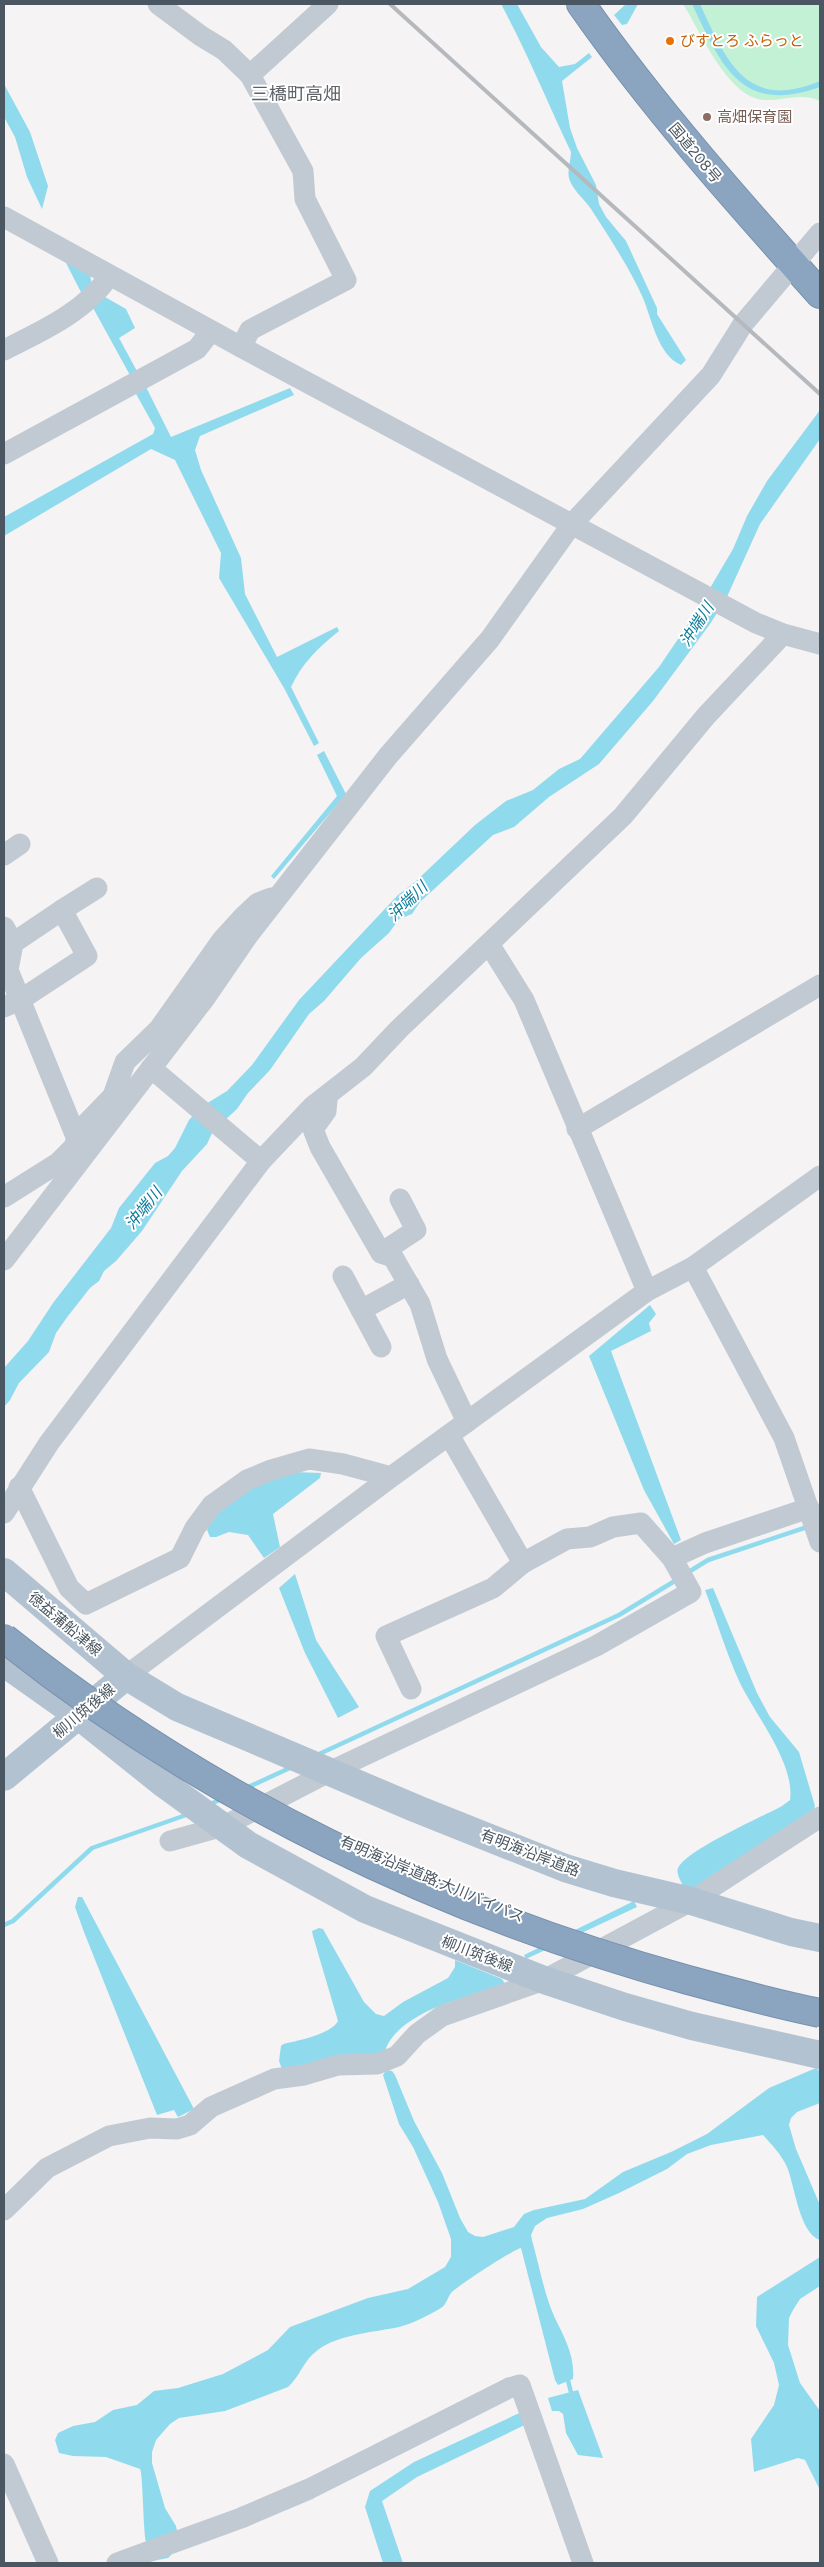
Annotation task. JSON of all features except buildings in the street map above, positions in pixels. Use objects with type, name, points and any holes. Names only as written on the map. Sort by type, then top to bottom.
[{"type":"highway","name":"国道208号","points":[[580,4],[658,108],[820,294]]},
{"type":"highway","name":"有明海沿岸道路;大川バイパス","points":[[4,1627],[57,1668],[148,1732],[256,1796],[374,1857],[475,1900],[633,1958],[782,1997],[820,2004]]},
{"type":"highway","name":"有明海沿岸道路;大川バイパス","points":[[4,1638],[51,1676],[144,1740],[251,1802],[370,1865],[471,1908],[621,1961],[780,2005],[820,2013]]},
{"type":"main road","name":"徳益蒲船津線","points":[[4,1572],[126,1676]]},
{"type":"main road","points":[[4,1663],[79,1716]]},
{"type":"main road","name":"柳川筑後線","points":[[4,1777],[126,1676],[177,1708],[207,1718],[249,1739]]},
{"type":"main road","name":"柳川筑後線","points":[[79,1716],[164,1784],[248,1845],[365,1909],[544,1980],[692,2026],[820,2055]]},
{"type":"main road","name":"有明海沿岸道路","points":[[249,1739],[565,1868],[614,1884],[691,1901],[791,1932],[820,1938]]},
{"type":"street","points":[[158,4],[201,36],[224,50],[250,75],[303,171],[305,199],[346,280],[250,330],[241,347]]},
{"type":"street","points":[[250,75],[328,4]]},
{"type":"street","points":[[7,224],[109,276],[756,622],[783,634],[820,644]]},
{"type":"street","points":[[4,1260],[156,1072],[278,898],[388,756],[490,639],[577,527],[711,375],[743,324],[797,269],[820,233]]},
{"type":"street","points":[[4,350],[46,328],[84,304],[99,291],[109,276]]},
{"type":"street","points":[[4,454],[197,349],[211,331]]},
{"type":"street","points":[[4,1513],[49,1443],[256,1158],[313,1106],[363,1067],[623,816],[706,716],[783,634]]},
{"type":"street","points":[[77,1139],[12,1003],[8,970],[8,935],[62,910],[97,888]]},
{"type":"street","points":[[4,1197],[58,1163],[73,1148],[83,1127],[113,1096],[125,1062],[158,1029],[222,940],[258,903],[278,898]]},
{"type":"street","points":[[12,1003],[87,956],[62,910]]},
{"type":"street","points":[[490,944],[524,1000],[646,1291]]},
{"type":"street","points":[[577,1129],[820,984]]},
{"type":"street","points":[[156,1072],[256,1158]]},
{"type":"street","points":[[328,1095],[326,1111],[313,1129],[320,1147],[381,1253],[393,1257],[420,1304],[437,1358],[467,1422]]},
{"type":"street","points":[[126,1676],[646,1291],[693,1267],[820,1176]]},
{"type":"street","points":[[381,1253],[416,1230],[400,1198]]},
{"type":"street","points":[[679,1570],[705,1543],[814,1525],[784,1438],[693,1267]]},
{"type":"street","points":[[343,1276],[381,1347]]},
{"type":"street","points":[[361,1310],[409,1284]]},
{"type":"street","points":[[449,1435],[522,1563]]},
{"type":"street","points":[[19,1487],[69,1588],[86,1604],[180,1558],[195,1528],[212,1504],[247,1480],[271,1470],[309,1459],[343,1464],[391,1478]]},
{"type":"street","points":[[170,1842],[329,1772],[596,1646],[691,1592],[679,1570],[640,1523],[613,1527],[590,1537],[567,1539],[522,1563],[493,1588],[386,1636],[412,1689]]},
{"type":"street","points":[[4,2210],[47,2168],[109,2136],[150,2128],[177,2129],[190,2125],[211,2107],[274,2079],[304,2075],[338,2065],[377,2064],[397,2056],[417,2034],[442,2016],[544,1980],[691,1901],[820,1817]]},
{"type":"street","points":[[117,2563],[241,2518],[309,2488],[509,2388],[520,2385],[583,2563]]},
{"type":"street","points":[[4,2464],[48,2563]]},
{"type":"green space","points":[[683,4],[820,4],[820,101],[806,97],[764,100],[751,96],[738,88],[716,61]]},
{"type":"water","points":[[501,4],[517,4],[541,47],[559,67],[575,64],[589,53],[592,57],[562,81],[570,128],[577,148],[596,185],[599,204],[606,217],[626,241],[657,308],[657,314],[686,360],[681,365],[673,360],[661,345],[643,298],[631,275],[591,209],[570,181],[568,174],[571,152],[529,59]]},
{"type":"water","points":[[626,4],[638,4],[627,24],[622,25],[614,15]]},
{"type":"water","points":[[692,4],[700,4],[719,44],[730,62],[742,75],[757,85],[774,90],[795,89],[820,81],[820,87],[793,94],[771,95],[753,90],[738,80],[725,65]]},
{"type":"water","points":[[4,84],[30,132],[48,186],[42,209],[27,177],[15,137],[4,117]]},
{"type":"water","points":[[64,259],[90,271],[92,292],[84,298]]},
{"type":"water","points":[[105,297],[126,309],[135,328],[119,338],[138,373],[131,377],[92,306]]},
{"type":"water","points":[[148,382],[147,389],[171,437],[290,388],[294,395],[200,436],[195,450],[201,470],[241,558],[245,594],[277,657],[337,627],[339,631],[311,656],[295,678],[291,687],[319,743],[314,746],[284,688],[219,578],[221,553],[175,460],[151,449],[4,536],[4,517],[153,434],[155,428],[135,392]]},
{"type":"water","name":"沖端川","points":[[820,410],[820,439],[760,524],[726,599],[710,624],[653,701],[599,764],[549,797],[514,827],[493,835],[420,902],[412,914],[399,919],[389,933],[361,958],[324,1001],[309,1014],[270,1070],[248,1093],[237,1109],[213,1131],[207,1144],[182,1171],[142,1231],[116,1261],[104,1271],[99,1281],[90,1288],[68,1316],[56,1333],[49,1352],[19,1383],[4,1407],[4,1368],[28,1341],[53,1303],[111,1228],[119,1208],[155,1163],[168,1156],[175,1148],[189,1120],[201,1107],[227,1091],[252,1065],[299,1000],[398,895],[415,882],[475,825],[506,801],[533,790],[559,769],[580,759],[659,667],[693,617],[733,549],[747,516],[767,481]]},
{"type":"water","points":[[324,751],[346,794],[274,879],[271,876],[337,796],[317,755]]},
{"type":"water","points":[[650,1305],[656,1314],[649,1323],[651,1331],[611,1351],[681,1540],[674,1544],[644,1490],[589,1356]]},
{"type":"water","points":[[293,1472],[321,1473],[320,1478],[273,1514],[280,1547],[264,1558],[248,1535],[229,1532],[216,1537],[210,1537],[207,1530],[216,1506],[235,1495]]},
{"type":"water","points":[[295,1574],[316,1640],[359,1707],[338,1718],[305,1653],[279,1588]]},
{"type":"water","points":[[713,1588],[757,1693],[770,1717],[799,1752],[815,1806],[812,1813],[704,1890],[683,1886],[678,1875],[678,1868],[684,1861],[709,1843],[782,1806],[790,1800],[787,1771],[781,1755],[740,1683],[726,1649],[705,1590]]},
{"type":"water","points":[[78,1897],[82,1897],[194,2109],[178,2117],[174,2110],[157,2115],[84,1932],[75,1907]]},
{"type":"water","points":[[634,1901],[637,1907],[526,1959],[524,1955]]},
{"type":"water","points":[[319,1928],[323,1929],[364,2002],[376,2014],[384,2016],[403,2002],[448,1978],[455,1967],[455,1960],[502,1979],[509,1990],[460,1999],[416,2017],[391,2039],[384,2057],[282,2069],[279,2061],[281,2046],[320,2034],[331,2028],[338,2021],[313,1936],[312,1931]]},
{"type":"water","points":[[816,2068],[820,2071],[820,2103],[797,2112],[791,2118],[789,2125],[796,2149],[820,2205],[820,2240],[813,2236],[802,2219],[785,2162],[763,2135],[711,2145],[687,2154],[667,2169],[619,2193],[583,2209],[547,2218],[535,2226],[531,2235],[532,2240],[547,2298],[571,2354],[573,2379],[558,2385],[555,2380],[521,2248],[497,2261],[463,2284],[451,2293],[441,2308],[415,2322],[404,2326],[350,2336],[322,2347],[310,2357],[288,2387],[225,2411],[179,2418],[170,2424],[156,2440],[152,2452],[152,2463],[165,2508],[176,2526],[178,2535],[172,2554],[168,2558],[152,2561],[148,2550],[145,2536],[140,2469],[106,2457],[73,2456],[59,2453],[55,2440],[58,2433],[73,2426],[95,2422],[113,2410],[137,2405],[154,2391],[178,2388],[223,2374],[268,2350],[290,2327],[368,2298],[408,2289],[445,2267],[451,2257],[451,2239],[438,2202],[413,2147],[399,2124],[383,2075],[386,2070],[392,2071],[395,2075],[414,2121],[442,2173],[460,2218],[468,2232],[475,2236],[483,2237],[514,2227],[524,2214],[534,2210],[585,2199],[623,2172],[671,2152],[707,2134],[769,2088]]},
{"type":"water","points":[[820,2257],[820,2286],[800,2299],[793,2310],[789,2318],[788,2345],[800,2383],[820,2411],[820,2490],[805,2460],[798,2458],[754,2472],[751,2439],[774,2405],[779,2385],[774,2363],[756,2326],[757,2297]]},
{"type":"water","points":[[578,2390],[603,2458],[578,2455],[566,2433],[563,2414],[559,2411],[552,2411],[548,2398]]},
{"type":"water","points":[[526,2410],[531,2422],[417,2477],[382,2501],[403,2563],[383,2563],[365,2507],[370,2491],[414,2462]]},
{"type":"waterway","points":[[687,1573],[708,1560],[810,1526]]},
{"type":"waterway","points":[[317,1755],[619,1615],[678,1579]]},
{"type":"waterway","points":[[244,1789],[292,1767]]},
{"type":"waterway","points":[[208,1805],[224,1798]]},
{"type":"waterway","points":[[4,1925],[13,1921],[92,1848],[189,1814]]},
{"type":"waterway","points":[[567,2377],[572,2396]]},
{"type":"railway","points":[[390,4],[820,394]]},
{"type":"place","name":"びすとろ ふらっと","points":[[670,41]]},
{"type":"place","name":"高畑保育園","points":[[707,117]]},
{"type":"district","name":"三橋町高畑","points":[[296,94]]}]
